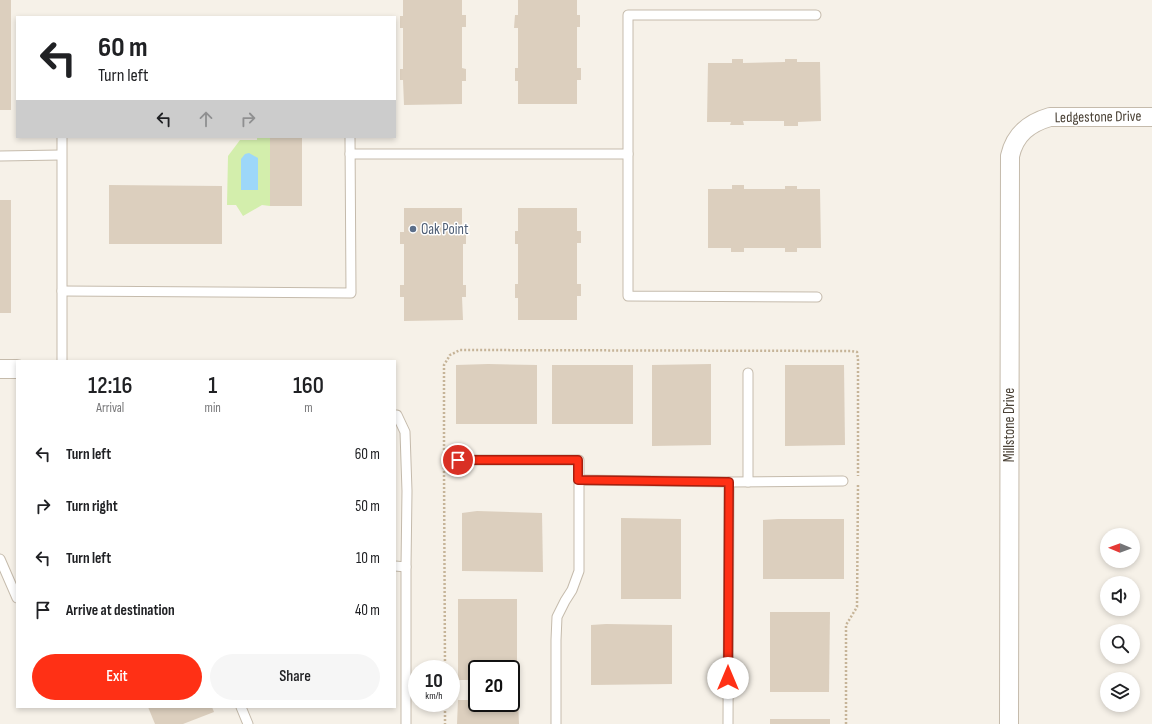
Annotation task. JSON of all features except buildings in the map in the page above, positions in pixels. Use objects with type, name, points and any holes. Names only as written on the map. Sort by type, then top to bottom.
[{"type":"street","name":"Ledgestone Drive","points":[[1023,130],[1032,124],[1050,117],[1152,117]]},
{"type":"street","name":"Millstone Drive","points":[[1009,724],[1009,166],[1012,148],[1023,130]]},
{"type":"street","points":[[0,369],[16,369]]},
{"type":"lane","points":[[816,15],[628,15],[628,296],[817,296]]},
{"type":"lane","points":[[62,138],[62,360]]},
{"type":"lane","points":[[62,291],[350,293],[350,138]]},
{"type":"lane","points":[[350,154],[628,154]]},
{"type":"lane","points":[[0,156],[61,156]]},
{"type":"lane","points":[[748,373],[748,482]]},
{"type":"lane","points":[[396,415],[405,432],[407,492],[406,724]]},
{"type":"lane","points":[[458,460],[578,460],[579,571],[572,590],[557,618],[556,724]]},
{"type":"lane","points":[[578,480],[729,482],[843,481]]},
{"type":"lane","points":[[728,724],[729,482]]},
{"type":"lane","points":[[0,559],[16,596]]},
{"type":"lane","points":[[396,566],[406,566]]},
{"type":"lane","points":[[241,708],[248,724]]},
{"type":"path","points":[[445,660],[444,365],[450,355],[460,350],[851,350],[857,352],[858,360],[858,583],[857,607],[846,625],[846,724]]},
{"type":"path","points":[[445,712],[445,724]]},
{"type":"green space","points":[[257,138],[270,138],[270,206],[262,205],[243,216],[236,205],[227,205],[228,156],[240,140],[257,140]]},
{"type":"water","points":[[249,153],[258,158],[258,190],[241,190],[241,159],[245,154]]},
{"type":"place","name":"Oak Point","points":[[413,229]]},
{"type":"route","points":[[458,460],[578,460],[578,480],[729,482],[728,678]]}]
